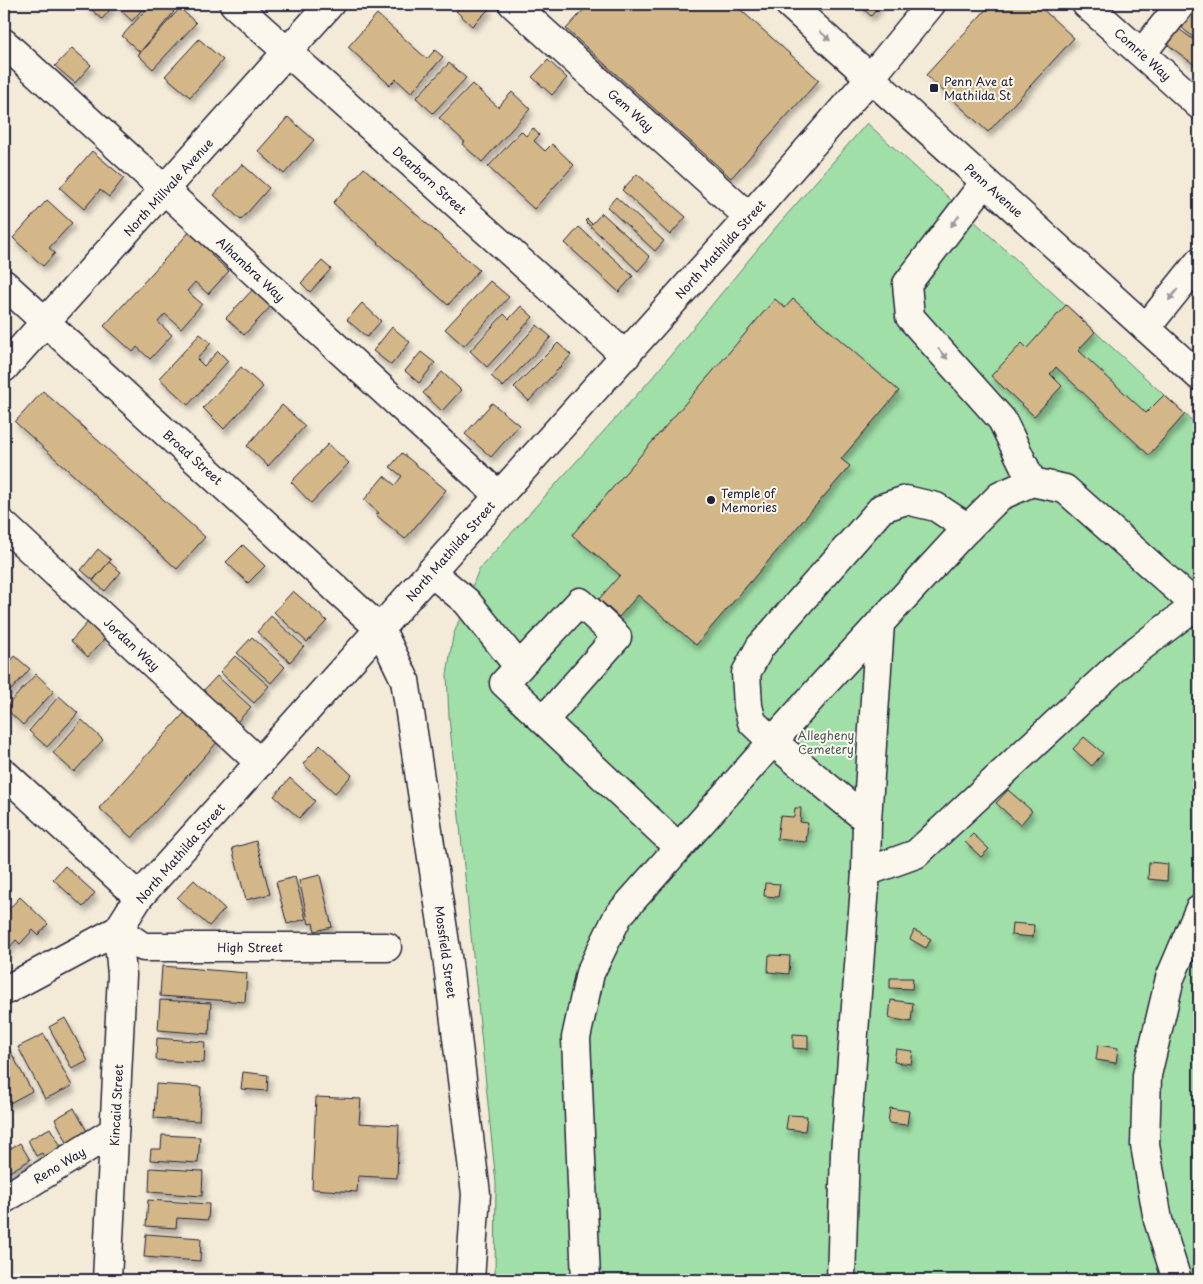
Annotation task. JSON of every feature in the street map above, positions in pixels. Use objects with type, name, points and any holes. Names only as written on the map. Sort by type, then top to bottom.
[{"type":"street","name":"Dearborn Street","points":[[234,4],[626,356]]},
{"type":"street","name":"North Millvale Avenue","points":[[4,368],[166,190],[330,4]]},
{"type":"street","name":"Gem Way","points":[[513,4],[749,217]]},
{"type":"street","name":"Penn Avenue","points":[[789,4],[1199,376]]},
{"type":"street","name":"North Mathilda Street","points":[[4,991],[118,930],[139,898],[381,630],[498,495],[626,356],[871,77],[931,4]]},
{"type":"street","name":"Comrie Way","points":[[1086,4],[1199,105]]},
{"type":"street","points":[[1142,53],[1181,4]]},
{"type":"street","name":"Alhambra Way","points":[[4,43],[498,495]]},
{"type":"street","points":[[985,182],[907,284],[910,317],[1002,420],[1032,482]]},
{"type":"street","points":[[1146,328],[1199,262]]},
{"type":"street","name":"Broad Street","points":[[4,284],[381,630]]},
{"type":"street","points":[[586,1280],[576,1038],[590,973],[618,916],[772,741],[968,528],[1000,496],[1032,482],[1065,489],[1198,605],[1124,660],[916,854],[866,872]]},
{"type":"street","points":[[867,820],[752,722],[748,706],[746,672],[760,647],[882,508],[906,500],[936,507],[968,528]]},
{"type":"street","name":"Jordan Way","points":[[4,525],[260,763]]},
{"type":"street","points":[[431,572],[467,602],[519,667]]},
{"type":"street","points":[[544,720],[616,637],[580,602],[504,683],[678,847]]},
{"type":"street","points":[[841,1280],[847,1125],[866,872],[867,820],[880,623]]},
{"type":"street","name":"Mossfield Street","points":[[381,630],[405,680],[448,956],[476,1194],[470,1280]]},
{"type":"street","points":[[4,773],[139,898]]},
{"type":"street","points":[[1177,1280],[1158,1220],[1145,1144],[1147,1075],[1170,978],[1199,910]]},
{"type":"street","name":"High Street","points":[[118,930],[143,946],[386,947]]},
{"type":"street","name":"Kincaid Street","points":[[107,1280],[122,975],[118,930]]},
{"type":"street","name":"Reno Way","points":[[4,1199],[114,1131]]},
{"type":"green space","name":"Allegheny Cemetery","points":[[867,123],[1199,427],[1199,1280],[495,1280],[496,1183],[449,717],[447,675],[453,636],[479,569],[652,378],[770,234]]},
{"type":"building","points":[[85,4],[115,4],[102,19]]},
{"type":"building","points":[[118,4],[147,4],[132,21],[116,6]]},
{"type":"building","points":[[151,4],[164,4],[174,12],[140,52],[122,36]]},
{"type":"building","points":[[463,4],[484,4],[489,9],[472,26],[456,11]]},
{"type":"building","points":[[589,4],[620,4],[626,9],[631,4],[734,4],[819,80],[731,178],[566,29]]},
{"type":"building","points":[[858,4],[881,4],[871,16]]},
{"type":"building","points":[[991,4],[1037,4],[1074,38],[988,132],[926,75]]},
{"type":"building","points":[[180,8],[196,23],[153,69],[138,55]]},
{"type":"building","points":[[1196,10],[1199,13],[1198,41],[1182,28]]},
{"type":"building","points":[[377,14],[427,59],[435,50],[443,57],[411,93],[396,79],[390,85],[348,47]]},
{"type":"building","points":[[1179,29],[1199,44],[1199,62],[1196,66],[1168,45]]},
{"type":"building","points":[[199,39],[223,60],[190,97],[165,76]]},
{"type":"building","points":[[72,48],[91,65],[75,83],[55,66]]},
{"type":"building","points":[[548,60],[567,78],[552,95],[532,77]]},
{"type":"building","points":[[449,63],[466,78],[433,113],[416,98]]},
{"type":"building","points":[[472,84],[498,107],[512,92],[530,109],[482,162],[462,144],[465,142],[439,118]]},
{"type":"building","points":[[288,117],[314,140],[284,174],[258,151]]},
{"type":"building","points":[[533,128],[539,135],[534,141],[545,151],[552,144],[574,165],[534,209],[488,167],[521,131],[526,136]]},
{"type":"building","points":[[92,151],[124,178],[109,197],[100,190],[84,209],[60,188]]},
{"type":"building","points":[[242,164],[269,188],[241,220],[214,195]]},
{"type":"building","points":[[364,168],[479,270],[448,305],[333,203]]},
{"type":"building","points":[[637,174],[686,217],[670,235],[622,190]]},
{"type":"building","points":[[616,197],[664,241],[655,251],[607,207]]},
{"type":"building","points":[[47,200],[72,223],[49,248],[55,253],[43,266],[13,238]]},
{"type":"building","points":[[602,213],[650,257],[638,271],[585,221],[587,219],[592,224]]},
{"type":"building","points":[[579,227],[633,276],[619,292],[565,243]]},
{"type":"building","points":[[193,228],[217,249],[211,255],[229,271],[208,294],[195,282],[187,291],[202,304],[181,328],[165,314],[158,322],[172,335],[150,359],[137,347],[133,352],[104,326]]},
{"type":"building","points":[[322,261],[331,269],[310,292],[301,283]]},
{"type":"building","points":[[490,281],[509,297],[464,346],[445,329]]},
{"type":"building","points":[[255,287],[273,304],[244,335],[226,318]]},
{"type":"building","name":"Temple of Memories","points":[[775,299],[785,308],[793,299],[899,391],[841,459],[850,466],[696,645],[638,595],[619,617],[599,599],[620,575],[572,535]]},
{"type":"building","points":[[362,303],[381,321],[367,337],[347,320]]},
{"type":"building","points":[[1066,305],[1095,332],[1078,350],[1146,413],[1164,395],[1185,414],[1149,455],[1056,367],[1050,374],[1062,386],[1034,416],[991,376],[1022,343],[1027,348]]},
{"type":"building","points":[[521,306],[533,317],[487,367],[470,351],[504,314],[509,319]]},
{"type":"building","points":[[537,325],[551,337],[503,387],[491,376]]},
{"type":"building","points":[[392,327],[410,342],[391,365],[373,351]]},
{"type":"building","points":[[200,334],[211,343],[197,359],[204,366],[218,351],[228,361],[188,405],[159,378]]},
{"type":"building","points":[[558,343],[571,355],[529,401],[514,387]]},
{"type":"building","points":[[421,352],[435,363],[419,383],[405,371]]},
{"type":"building","points":[[241,367],[263,387],[224,429],[203,408]]},
{"type":"building","points":[[442,372],[461,390],[442,411],[423,393]]},
{"type":"building","points":[[43,391],[205,537],[177,569],[15,422]]},
{"type":"building","points":[[492,403],[519,425],[491,457],[465,434]]},
{"type":"building","points":[[282,405],[305,426],[268,466],[247,446]]},
{"type":"building","points":[[328,444],[349,463],[311,503],[291,482]]},
{"type":"building","points":[[402,453],[446,490],[405,539],[376,515],[379,513],[364,500],[384,476],[395,485],[402,476],[390,467]]},
{"type":"building","points":[[243,545],[265,566],[248,583],[226,562]]},
{"type":"building","points":[[98,549],[111,560],[93,580],[81,570]]},
{"type":"building","points":[[109,562],[121,572],[105,591],[93,581]]},
{"type":"building","points":[[293,591],[327,621],[307,642],[274,612]]},
{"type":"building","points":[[271,616],[304,646],[290,662],[257,632]]},
{"type":"building","points":[[88,622],[106,637],[88,657],[71,641]]},
{"type":"building","points":[[252,637],[285,667],[271,683],[237,653]]},
{"type":"building","points":[[15,656],[30,669],[4,698],[4,669]]},
{"type":"building","points":[[235,656],[269,686],[254,703],[220,672]]},
{"type":"building","points":[[36,674],[54,691],[23,725],[5,708]]},
{"type":"building","points":[[217,676],[251,707],[236,723],[202,692]]},
{"type":"building","points":[[59,696],[78,713],[47,747],[29,731]]},
{"type":"building","points":[[188,709],[220,739],[132,838],[99,808]]},
{"type":"building","points":[[82,720],[103,740],[74,772],[53,753]]},
{"type":"building","points":[[1084,737],[1103,753],[1092,766],[1073,749]]},
{"type":"building","points":[[320,745],[352,775],[335,793],[303,764]]},
{"type":"building","points":[[290,778],[315,801],[299,818],[274,796]]},
{"type":"building","points":[[1008,790],[1032,811],[1020,825],[996,803]]},
{"type":"building","points":[[795,808],[801,808],[800,822],[808,823],[806,842],[777,839],[780,816],[794,817]]},
{"type":"building","points":[[973,834],[989,849],[981,857],[965,842]]},
{"type":"building","points":[[256,841],[270,894],[246,900],[232,848]]},
{"type":"building","points":[[1149,862],[1168,864],[1167,881],[1148,879]]},
{"type":"building","points":[[65,866],[95,893],[83,907],[53,879]]},
{"type":"building","points":[[320,875],[332,927],[315,931],[313,923],[309,924],[299,880]]},
{"type":"building","points":[[295,877],[306,919],[287,924],[276,882]]},
{"type":"building","points":[[194,880],[225,909],[209,926],[177,898]]},
{"type":"building","points":[[765,883],[780,884],[778,897],[764,896]]},
{"type":"building","points":[[20,897],[48,924],[38,935],[33,930],[20,944],[16,940],[4,953],[4,905],[9,909]]},
{"type":"building","points":[[1012,923],[1034,925],[1033,937],[1011,935]]},
{"type":"building","points":[[914,930],[931,939],[926,948],[910,939]]},
{"type":"building","points":[[769,955],[790,956],[789,974],[768,972]]},
{"type":"building","points":[[162,966],[247,973],[245,1002],[160,996]]},
{"type":"building","points":[[890,978],[913,978],[912,989],[890,988]]},
{"type":"building","points":[[160,1000],[211,1003],[209,1034],[158,1030]]},
{"type":"building","points":[[891,1000],[913,1003],[911,1022],[889,1018]]},
{"type":"building","points":[[65,1018],[88,1061],[72,1069],[49,1027]]},
{"type":"building","points":[[44,1034],[72,1086],[45,1099],[18,1047]]},
{"type":"building","points":[[793,1034],[808,1035],[808,1049],[793,1048]]},
{"type":"building","points":[[157,1038],[205,1042],[204,1063],[156,1060]]},
{"type":"building","points":[[1098,1045],[1118,1048],[1116,1063],[1096,1060]]},
{"type":"building","points":[[8,1047],[32,1091],[8,1104],[4,1097],[4,1049]]},
{"type":"building","points":[[896,1049],[913,1051],[911,1064],[894,1062]]},
{"type":"building","points":[[243,1072],[268,1075],[267,1091],[241,1089]]},
{"type":"building","points":[[156,1084],[201,1087],[199,1121],[154,1118]]},
{"type":"building","points":[[316,1097],[361,1099],[359,1123],[399,1125],[397,1178],[358,1176],[357,1192],[312,1189]]},
{"type":"building","points":[[74,1108],[88,1133],[68,1144],[55,1119]]},
{"type":"building","points":[[890,1108],[909,1111],[907,1125],[888,1123]]},
{"type":"building","points":[[788,1115],[807,1116],[805,1131],[786,1129]]},
{"type":"building","points":[[50,1128],[62,1148],[45,1158],[42,1153],[36,1156],[28,1140]]},
{"type":"building","points":[[162,1135],[200,1137],[198,1163],[150,1160],[151,1149],[161,1149]]},
{"type":"building","points":[[20,1143],[30,1160],[9,1172],[4,1163],[4,1152]]},
{"type":"building","points":[[150,1168],[203,1171],[202,1196],[149,1192]]},
{"type":"building","points":[[148,1200],[209,1204],[208,1220],[177,1218],[176,1228],[146,1226]]},
{"type":"building","points":[[146,1234],[201,1238],[200,1261],[144,1257]]},
{"type":"place","name":"Penn Ave at Mathilda St","points":[[934,88]]},
{"type":"place","name":"Temple of Memories","points":[[711,500]]}]
